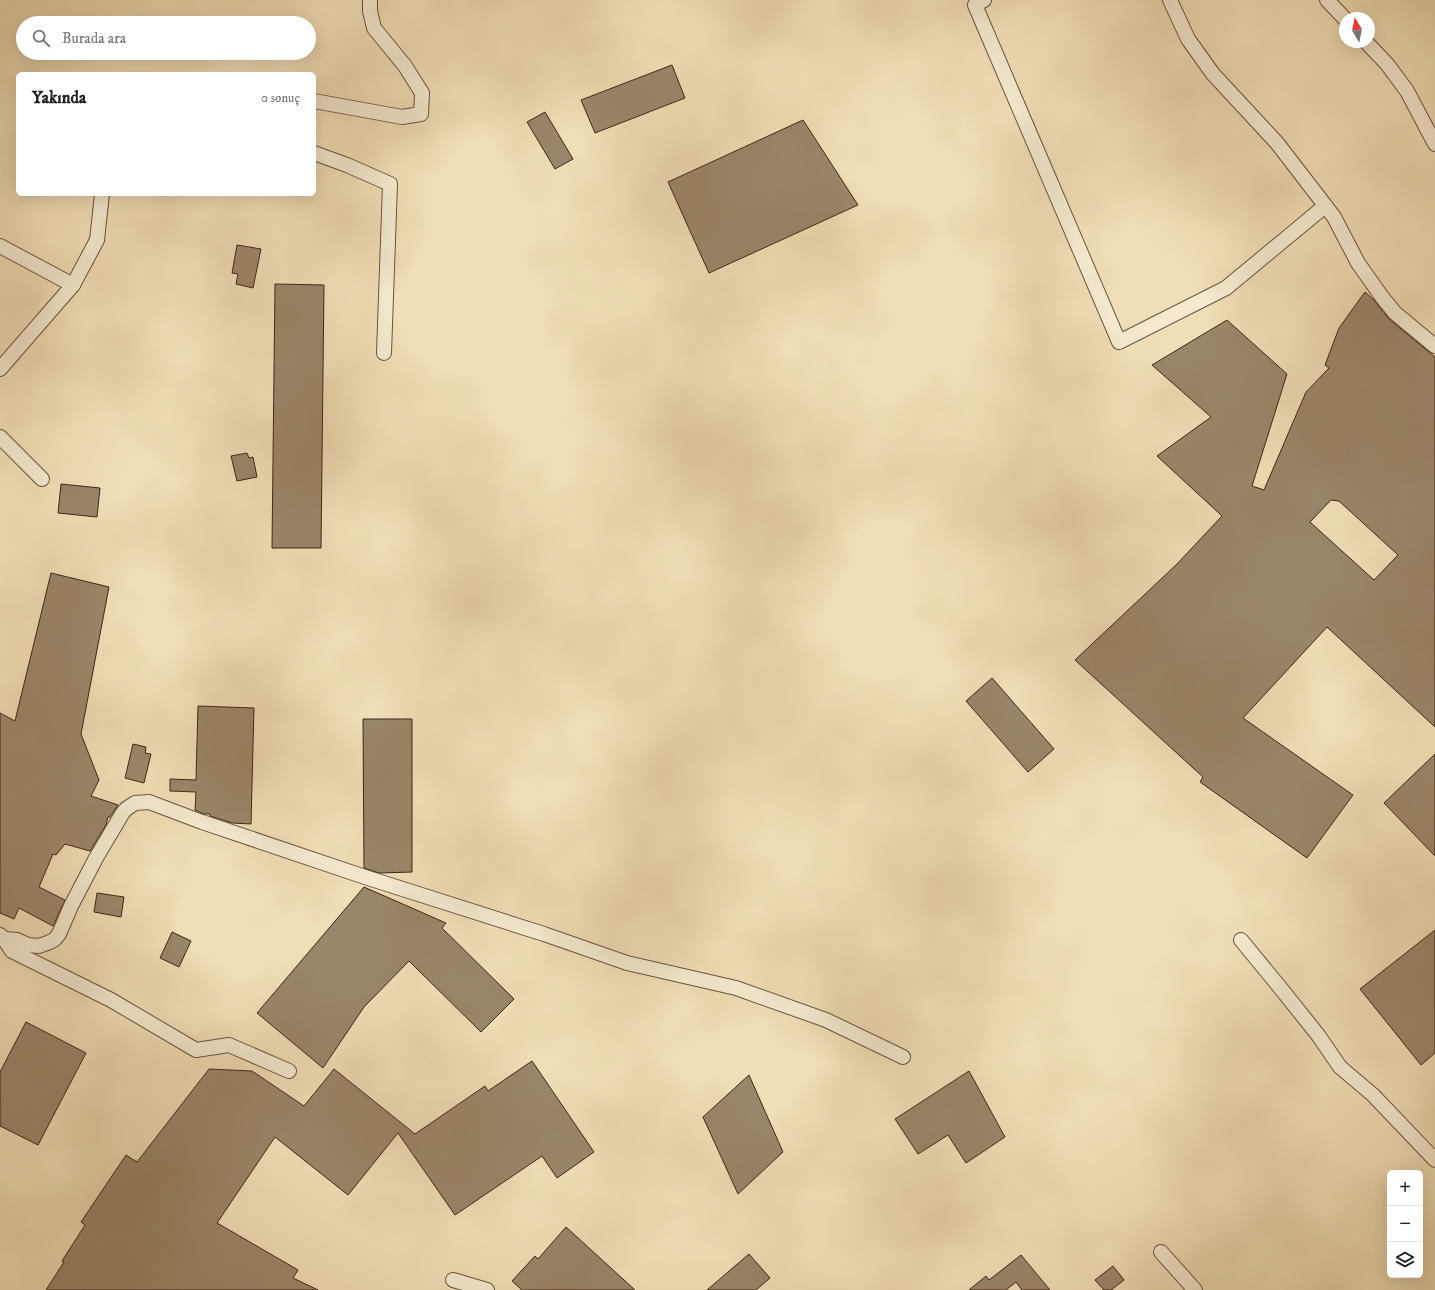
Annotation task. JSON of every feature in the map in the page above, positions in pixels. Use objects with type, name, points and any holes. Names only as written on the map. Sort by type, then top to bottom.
[{"type":"street","points":[[316,101],[402,117],[421,114],[422,93],[405,66],[374,28],[370,11],[370,0]]},
{"type":"street","points":[[984,0],[975,5],[1119,342],[1226,288],[1325,206]]},
{"type":"street","points":[[1170,0],[1188,39],[1213,74],[1277,143],[1334,217],[1358,263],[1382,297],[1395,313],[1435,346]]},
{"type":"street","points":[[1327,0],[1339,13]]},
{"type":"street","points":[[1372,48],[1387,64],[1407,90],[1435,144]]},
{"type":"street","points":[[316,154],[347,165],[390,184],[384,353]]},
{"type":"street","points":[[0,369],[73,285],[97,240],[102,196]]},
{"type":"street","points":[[0,246],[73,285]]},
{"type":"street","points":[[0,438],[42,479]]},
{"type":"street","points":[[2,937],[17,940],[28,945],[39,946],[55,939],[59,934],[71,906],[96,858],[122,814],[126,809],[135,803],[149,802],[202,822],[368,878],[627,963],[736,988],[826,1020],[903,1057]]},
{"type":"street","points":[[2,937],[12,952],[110,1000],[196,1050],[229,1045],[289,1071]]},
{"type":"street","points":[[1241,940],[1318,1035],[1340,1067],[1373,1095],[1435,1160]]},
{"type":"street","points":[[1161,1252],[1195,1290]]},
{"type":"street","points":[[453,1280],[487,1290]]},
{"type":"building","points":[[672,65],[685,98],[595,133],[581,100]]},
{"type":"building","points":[[545,112],[573,159],[555,169],[527,122]]},
{"type":"building","points":[[803,120],[858,205],[709,273],[668,182]]},
{"type":"building","points":[[237,245],[261,249],[253,288],[236,284],[238,274],[232,273]]},
{"type":"building","points":[[275,284],[324,285],[321,548],[272,548]]},
{"type":"building","points":[[1365,292],[1374,300],[1389,319],[1435,357],[1435,727],[1327,627],[1243,718],[1353,795],[1307,858],[1200,782],[1203,777],[1075,660],[1177,564],[1222,516],[1157,456],[1211,417],[1152,365],[1227,320],[1287,374],[1252,486],[1264,490],[1306,392],[1329,368],[1325,365],[1339,328]],"holes":[[[1331,500],[1339,501],[1398,555],[1374,580],[1310,522]]]},
{"type":"building","points":[[247,453],[249,458],[253,457],[257,477],[237,481],[231,456]]},
{"type":"building","points":[[61,484],[100,488],[97,517],[58,513]]},
{"type":"building","points":[[51,573],[109,587],[81,734],[99,780],[91,796],[118,805],[110,817],[108,817],[106,825],[90,851],[65,844],[56,855],[53,854],[39,887],[65,900],[53,926],[19,908],[14,919],[0,913],[0,713],[15,721]]},
{"type":"building","points":[[992,678],[1054,749],[1028,772],[966,701]]},
{"type":"building","points":[[198,706],[254,708],[251,824],[232,823],[195,810],[196,792],[170,791],[170,779],[196,780]]},
{"type":"building","points":[[363,719],[412,719],[412,872],[379,873],[364,868]]},
{"type":"building","points":[[133,744],[146,747],[145,753],[151,754],[144,783],[125,778]]},
{"type":"building","points":[[1435,754],[1435,856],[1384,803]]},
{"type":"building","points":[[364,887],[446,923],[442,928],[514,999],[481,1032],[409,961],[364,1007],[323,1068],[257,1013]]},
{"type":"building","points":[[97,893],[124,897],[121,917],[94,912]]},
{"type":"building","points":[[1435,930],[1435,1053],[1421,1065],[1360,989]]},
{"type":"building","points":[[172,932],[191,941],[179,967],[160,958]]},
{"type":"building","points":[[26,1022],[86,1053],[38,1145],[0,1126],[0,1072]]},
{"type":"building","points":[[532,1061],[594,1152],[557,1178],[542,1156],[455,1215],[398,1133],[348,1195],[275,1137],[217,1223],[298,1270],[293,1278],[318,1290],[46,1290],[64,1262],[62,1261],[85,1225],[81,1222],[126,1155],[137,1162],[209,1069],[252,1071],[304,1106],[334,1069],[415,1134],[485,1086],[488,1091]]},
{"type":"building","points":[[969,1071],[1005,1137],[966,1163],[948,1135],[918,1154],[895,1119]]},
{"type":"building","points":[[749,1075],[783,1152],[738,1194],[703,1117]]},
{"type":"building","points":[[566,1227],[635,1290],[522,1290],[512,1281],[535,1256],[538,1259]]},
{"type":"building","points":[[749,1254],[770,1278],[756,1290],[707,1290]]},
{"type":"building","points":[[1021,1255],[1050,1290],[1022,1290],[1016,1282],[1006,1290],[969,1290],[986,1276],[989,1280]]},
{"type":"building","points":[[1113,1266],[1124,1280],[1111,1290],[1104,1290],[1095,1280]]}]
